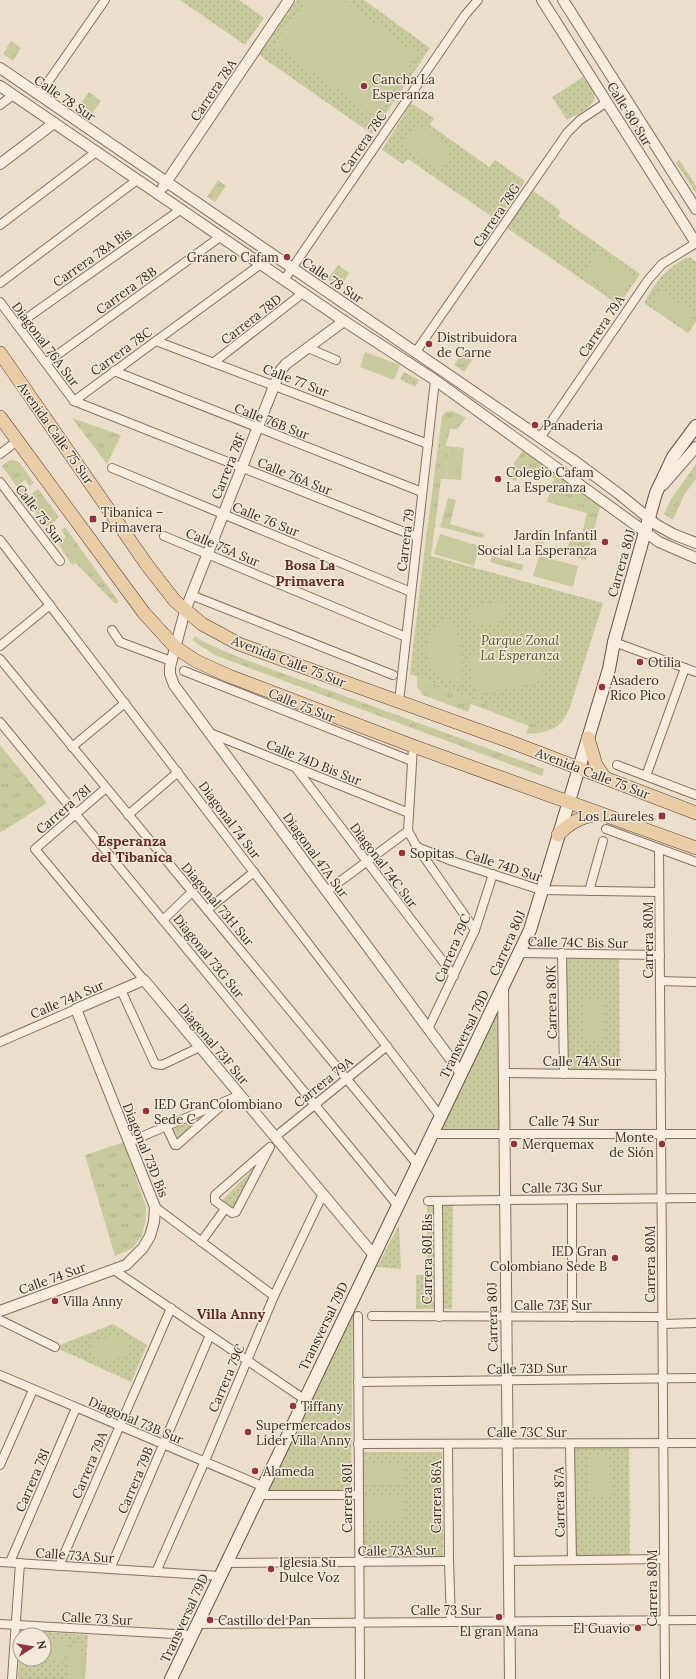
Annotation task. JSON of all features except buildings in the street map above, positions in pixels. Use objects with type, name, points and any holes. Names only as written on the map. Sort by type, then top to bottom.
[{"type":"main road","name":"Avenida Calle 75 Sur","points":[[0,353],[148,564],[185,611],[209,630],[240,644],[576,767],[696,813]]},
{"type":"main road","points":[[0,417],[144,613],[175,647],[212,670],[413,746],[696,848]]},
{"type":"main road","name":"Carrera 80J","points":[[576,767],[588,738],[609,669],[614,642],[656,493],[673,457],[696,426]]},
{"type":"main road","name":"Carrera 80J","points":[[541,890],[542,865],[566,800],[576,767],[602,667],[614,642]]},
{"type":"main road","points":[[588,738],[596,765],[605,778]]},
{"type":"main road","name":"Carrera 80J","points":[[503,985],[534,919],[541,890],[558,835],[566,800]]},
{"type":"main road","points":[[558,835],[567,826],[582,817],[605,814]]},
{"type":"main road","name":"Transversal 79D","points":[[171,1679],[260,1490],[503,985]]},
{"type":"street","points":[[39,95],[105,0]]},
{"type":"street","name":"Carrera 78A","points":[[158,194],[289,0]]},
{"type":"street","name":"Carrera 78C","points":[[284,280],[465,14],[478,0]]},
{"type":"street","name":"Calle 80 Sur","points":[[542,0],[696,243]]},
{"type":"street","name":"Calle 80 Sur","points":[[563,0],[696,209]]},
{"type":"street","name":"Calle 78 Sur","points":[[0,68],[540,438],[649,517]]},
{"type":"street","name":"Calle 78 Sur","points":[[0,86],[344,321],[435,380],[644,532]]},
{"type":"street","points":[[0,105],[13,95]]},
{"type":"street","name":"Carrera 78G","points":[[415,353],[567,133],[580,120],[607,102]]},
{"type":"street","points":[[0,164],[54,123]]},
{"type":"street","points":[[0,226],[96,152]]},
{"type":"street","points":[[0,283],[137,180]]},
{"type":"street","name":"Carrera 78A Bis","points":[[17,325],[180,210]]},
{"type":"street","name":"Carrera 78B","points":[[46,363],[220,236]]},
{"type":"street","name":"Carrera 79A","points":[[540,438],[648,280],[662,264],[696,243]]},
{"type":"street","name":"Carrera 78C","points":[[74,401],[261,264]]},
{"type":"street","name":"Carrera 78D","points":[[213,363],[303,293]]},
{"type":"street","name":"Diagonal 76A Sur","points":[[0,302],[74,401]]},
{"type":"street","name":"Carrera 78F","points":[[175,647],[191,595],[274,385],[283,367],[344,321]]},
{"type":"street","name":"Calle 77 Sur","points":[[156,341],[428,444]]},
{"type":"street","points":[[308,348],[336,360]]},
{"type":"street","name":"Calle 76B Sur","points":[[114,371],[422,492]]},
{"type":"street","name":"Carrera 79","points":[[399,702],[435,380]]},
{"type":"street","name":"Calle 76A Sur","points":[[74,401],[417,537]]},
{"type":"street","points":[[0,454],[17,441]]},
{"type":"street","points":[[656,493],[696,447]]},
{"type":"street","name":"Calle 76 Sur","points":[[112,468],[411,592]]},
{"type":"street","name":"Calle 75 Sur","points":[[0,482],[60,561]]},
{"type":"street","points":[[649,517],[665,530],[696,543]]},
{"type":"street","points":[[644,532],[668,547],[696,558]]},
{"type":"street","name":"Calle 75A Sur","points":[[164,536],[406,637]]},
{"type":"street","name":"Diagonal 74 Sur","points":[[0,540],[440,1116]]},
{"type":"street","points":[[191,595],[394,675]]},
{"type":"street","points":[[0,646],[50,605]]},
{"type":"street","points":[[112,630],[120,642],[171,661]]},
{"type":"street","points":[[614,642],[696,672]]},
{"type":"street","name":"Diagonal 47A Sur","points":[[175,647],[169,671],[174,685],[461,1073]]},
{"type":"street","name":"Diagonal 73H Sur","points":[[0,659],[417,1164]]},
{"type":"street","points":[[646,776],[685,668]]},
{"type":"street","name":"Calle 75 Sur","points":[[184,671],[412,761]]},
{"type":"street","points":[[72,747],[125,703]]},
{"type":"street","name":"Diagonal 73G Sur","points":[[0,722],[315,1104],[397,1206]]},
{"type":"street","name":"Calle 74D Bis Sur","points":[[210,733],[409,813]]},
{"type":"street","points":[[413,746],[408,831],[417,847],[475,930]]},
{"type":"street","points":[[617,765],[696,795]]},
{"type":"street","name":"Diagonal 74C Sur","points":[[295,767],[454,976]]},
{"type":"street","points":[[128,815],[178,772]]},
{"type":"street","name":"Carrera 78I","points":[[35,849],[106,788]]},
{"type":"street","points":[[606,830],[696,862]]},
{"type":"street","points":[[327,891],[408,831]]},
{"type":"street","points":[[589,891],[603,841]]},
{"type":"street","name":"Calle 74D Sur","points":[[417,847],[541,890],[660,892]]},
{"type":"street","name":"Diagonal 73F Sur","points":[[35,849],[373,1254]]},
{"type":"street","name":"Carrera 80M","points":[[659,849],[665,1679]]},
{"type":"street","points":[[207,910],[254,872]]},
{"type":"street","name":"Carrera 79C","points":[[428,1029],[475,930],[493,874]]},
{"type":"street","points":[[163,920],[192,892]]},
{"type":"street","name":"Calle 74C Bis Sur","points":[[519,953],[660,955]]},
{"type":"street","name":"Carrera 80K","points":[[562,953],[564,1074]]},
{"type":"street","name":"Calle 74A Sur","points":[[0,1042],[144,980]]},
{"type":"street","points":[[660,981],[696,982]]},
{"type":"street","name":"Carrera 80J","points":[[503,985],[510,1679]]},
{"type":"street","points":[[121,990],[155,1064],[162,1065],[200,1047]]},
{"type":"street","name":"Diagonal 73D Bis","points":[[76,1009],[155,1207],[274,1296]]},
{"type":"street","name":"Carrera 79A","points":[[275,1137],[387,1046]]},
{"type":"street","name":"Calle 74A Sur","points":[[504,1073],[661,1074]]},
{"type":"street","points":[[129,1142],[240,1095]]},
{"type":"street","points":[[166,1126],[176,1146],[228,1101]]},
{"type":"street","name":"Calle 74 Sur","points":[[432,1134],[696,1134]]},
{"type":"street","points":[[270,1147],[236,1212],[232,1213],[225,1208],[215,1201],[215,1195],[270,1147]]},
{"type":"street","name":"Carrera 79C","points":[[156,1572],[205,1462],[246,1360],[274,1296],[323,1194]]},
{"type":"street","name":"Calle 73G Sur","points":[[428,1201],[696,1198]]},
{"type":"street","points":[[572,1199],[572,1317]]},
{"type":"street","name":"Carrera 80I Bis","points":[[438,1201],[439,1317]]},
{"type":"street","name":"Calle 74 Sur","points":[[0,1311],[126,1265],[143,1248],[150,1236],[154,1222],[155,1207]]},
{"type":"street","points":[[201,1242],[225,1208]]},
{"type":"street","points":[[114,1270],[304,1399]]},
{"type":"street","name":"Carrera 79A","points":[[59,1566],[171,1308]]},
{"type":"street","name":"Carrera 80I","points":[[358,1316],[360,1679]]},
{"type":"street","name":"Calle 73F Sur","points":[[372,1316],[572,1317],[696,1323]]},
{"type":"street","points":[[0,1320],[55,1347]]},
{"type":"street","name":"Carrera 79B","points":[[110,1569],[210,1335]]},
{"type":"street","name":"Diagonal 73B Sur","points":[[0,1375],[205,1462],[260,1490],[359,1495]]},
{"type":"street","name":"Calle 73D Sur","points":[[358,1382],[696,1378]]},
{"type":"street","points":[[0,1465],[33,1390]]},
{"type":"street","name":"Carrera 78I","points":[[10,1562],[76,1408]]},
{"type":"street","name":"Calle 73C Sur","points":[[358,1444],[696,1443]]},
{"type":"street","name":"Carrera 86A","points":[[448,1444],[451,1622]]},
{"type":"street","name":"Carrera 87A","points":[[570,1444],[572,1560]]},
{"type":"street","points":[[509,1561],[664,1559]]},
{"type":"street","name":"Calle 73A Sur","points":[[226,1564],[449,1561]]},
{"type":"street","name":"Calle 73A Sur","points":[[0,1562],[220,1576]]},
{"type":"street","points":[[12,1679],[20,1563]]},
{"type":"street","name":"Calle 73 Sur","points":[[0,1624],[16,1626],[194,1629],[360,1623],[696,1620]]},
{"type":"green space","points":[[180,0],[239,0],[264,18],[245,45]]},
{"type":"green space","points":[[297,0],[307,0],[275,45],[416,55],[342,0],[364,0],[430,48],[372,134],[259,55]]},
{"type":"green space","name":"Cancha La Esperanza","points":[[307,0],[342,0],[416,55],[376,117],[275,45]]},
{"type":"green space","points":[[11,41],[21,48],[13,61],[3,54]]},
{"type":"green space","points":[[583,77],[594,93],[593,102],[581,113],[567,120],[552,97]]},
{"type":"green space","points":[[89,92],[101,101],[91,115],[79,106]]},
{"type":"green space","points":[[411,103],[434,118],[430,125],[489,167],[495,160],[525,181],[498,221],[408,159],[403,164],[382,150]]},
{"type":"green space","points":[[417,124],[453,149],[439,170],[403,144]]},
{"type":"green space","points":[[679,159],[696,186],[696,193],[676,163]]},
{"type":"green space","points":[[218,180],[226,186],[215,202],[207,197]]},
{"type":"green space","points":[[532,190],[561,211],[558,216],[640,274],[619,305],[507,228]]},
{"type":"green space","points":[[598,251],[635,276],[621,298],[583,274]]},
{"type":"green space","points":[[685,258],[691,258],[696,262],[696,322],[688,333],[644,303],[653,288],[670,268]]},
{"type":"green space","points":[[338,265],[349,273],[340,288],[328,279]]},
{"type":"green space","points":[[661,291],[696,313],[686,328],[652,306]]},
{"type":"green space","points":[[464,349],[474,357],[464,372],[454,365]]},
{"type":"green space","points":[[365,352],[400,365],[394,380],[360,367]]},
{"type":"green space","points":[[404,372],[419,380],[415,387],[400,379]]},
{"type":"green space","points":[[452,411],[466,418],[457,429],[450,429],[446,446],[449,446],[446,479],[441,479],[431,556],[424,554],[442,416],[446,412]]},
{"type":"green space","points":[[72,418],[121,435],[107,464]]},
{"type":"green space","points":[[449,446],[464,448],[461,480],[446,479]]},
{"type":"green space","points":[[523,451],[600,507],[586,560],[566,554],[571,535],[581,538],[587,513],[547,502],[554,478],[520,469],[516,481],[510,479],[515,461]]},
{"type":"green space","points":[[13,460],[19,462],[34,483],[30,486],[25,480],[17,487],[2,466],[8,461]]},
{"type":"green space","points":[[696,464],[696,479],[684,495],[673,520],[664,514],[671,499]]},
{"type":"green space","points":[[23,488],[29,496],[38,489],[59,517],[50,525],[55,532],[52,534],[19,491]]},
{"type":"green space","points":[[448,498],[456,500],[450,524],[484,534],[483,538],[440,527]]},
{"type":"green space","points":[[65,527],[119,602],[115,604],[76,563],[72,565],[58,543],[66,537],[61,530]]},
{"type":"green space","points":[[542,530],[546,532],[546,535],[543,546],[539,547],[536,545],[536,539]]},
{"type":"green space","points":[[440,534],[479,546],[474,566],[434,554]]},
{"type":"green space","name":"Parque Zonal La Esperanza","points":[[424,554],[603,603],[570,707],[560,724],[550,730],[410,674]]},
{"type":"green space","points":[[492,556],[523,565],[522,571],[490,562]]},
{"type":"green space","points":[[539,556],[578,566],[573,587],[533,576]]},
{"type":"green space","points":[[497,602],[503,605],[507,610],[504,619],[482,626],[477,626],[473,623],[469,617],[470,611],[474,607]]},
{"type":"green space","points":[[452,618],[461,643],[462,684],[441,676],[435,671],[427,655],[426,647],[432,632],[444,621]]},
{"type":"green space","points":[[195,636],[204,642],[238,657],[544,769],[542,776],[215,655],[192,640]]},
{"type":"green space","points":[[536,642],[544,681],[476,695],[468,656]]},
{"type":"green space","points":[[417,677],[550,730],[526,734],[529,726],[471,704],[468,712],[423,695],[417,687]]},
{"type":"green space","points":[[0,745],[47,803],[0,833]]},
{"type":"green space","points":[[619,955],[620,1071],[566,1071],[566,956]]},
{"type":"green space","points":[[583,1001],[604,1001],[605,1042],[584,1042]]},
{"type":"green space","points":[[498,1008],[500,1131],[441,1130]]},
{"type":"green space","points":[[200,1118],[178,1138],[172,1129]]},
{"type":"green space","points":[[124,1142],[146,1207],[145,1223],[142,1236],[133,1248],[115,1256],[85,1155]]},
{"type":"green space","points":[[254,1168],[233,1209],[221,1201]]},
{"type":"green space","points":[[427,1204],[453,1205],[452,1309],[416,1309],[416,1275],[427,1275]]},
{"type":"green space","points":[[399,1225],[401,1269],[377,1267]]},
{"type":"green space","points":[[353,1310],[351,1491],[267,1491]]},
{"type":"green space","points":[[113,1324],[147,1345],[131,1382],[55,1347]]},
{"type":"green space","points":[[126,1334],[130,1355],[95,1363],[90,1342]]},
{"type":"green space","points":[[574,1447],[629,1447],[630,1556],[575,1556]]},
{"type":"green space","points":[[363,1452],[442,1452],[443,1558],[363,1558]]},
{"type":"green space","points":[[588,1454],[610,1454],[611,1497],[588,1497]]},
{"type":"green space","points":[[364,1463],[403,1463],[403,1484],[364,1484]]},
{"type":"green space","points":[[365,1497],[405,1497],[405,1518],[365,1518]]},
{"type":"green space","points":[[52,1632],[88,1635],[85,1679],[18,1679],[19,1667],[52,1667]]},
{"type":"green space","points":[[52,1640],[67,1641],[65,1662],[52,1661]]},
{"type":"green space","points":[[76,1643],[79,1644],[82,1652],[82,1671],[80,1679],[69,1679],[67,1676],[69,1649]]},
{"type":"place","name":"Cancha La Esperanza","points":[[364,86]]},
{"type":"place","name":"Granero Cafam","points":[[287,257]]},
{"type":"place","name":"Distribuidora de Carne","points":[[429,344]]},
{"type":"place","name":"Panadería","points":[[535,425]]},
{"type":"place","name":"Colegio Cafam La Esperanza","points":[[498,479]]},
{"type":"place","name":"Tibanica – Primavera","points":[[93,519]]},
{"type":"place","name":"Jardín Infantil Social La Esperanza","points":[[605,542]]},
{"type":"place","name":"Otilia","points":[[640,662]]},
{"type":"place","name":"Asadero Rico Pico","points":[[602,687]]},
{"type":"place","name":"Los Laureles","points":[[662,816]]},
{"type":"place","name":"Sopitas","points":[[402,853]]},
{"type":"place","name":"IED GranColombiano Sede C","points":[[146,1111]]},
{"type":"place","name":"Merquemax","points":[[514,1144]]},
{"type":"place","name":"Monte de Sión","points":[[662,1144]]},
{"type":"place","name":"IED Gran Colombiano Sede B","points":[[615,1258]]},
{"type":"place","name":"Villa Anny","points":[[55,1301]]},
{"type":"place","name":"Tiffany","points":[[293,1406]]},
{"type":"place","name":"Supermercados Líder Villa Anny","points":[[248,1432]]},
{"type":"place","name":"Alameda","points":[[255,1471]]},
{"type":"place","name":"Iglesia Su Dulce Voz","points":[[271,1569]]},
{"type":"place","name":"El gran Mana","points":[[499,1617]]},
{"type":"place","name":"Castillo del Pan","points":[[210,1620]]},
{"type":"place","name":"El Guavio","points":[[638,1628]]},
{"type":"district","name":"Bosa La Primavera","points":[[310,574]]},
{"type":"district","name":"Esperanza del Tibaníca","points":[[132,850]]},
{"type":"district","name":"Villa Anny","points":[[231,1314]]}]
